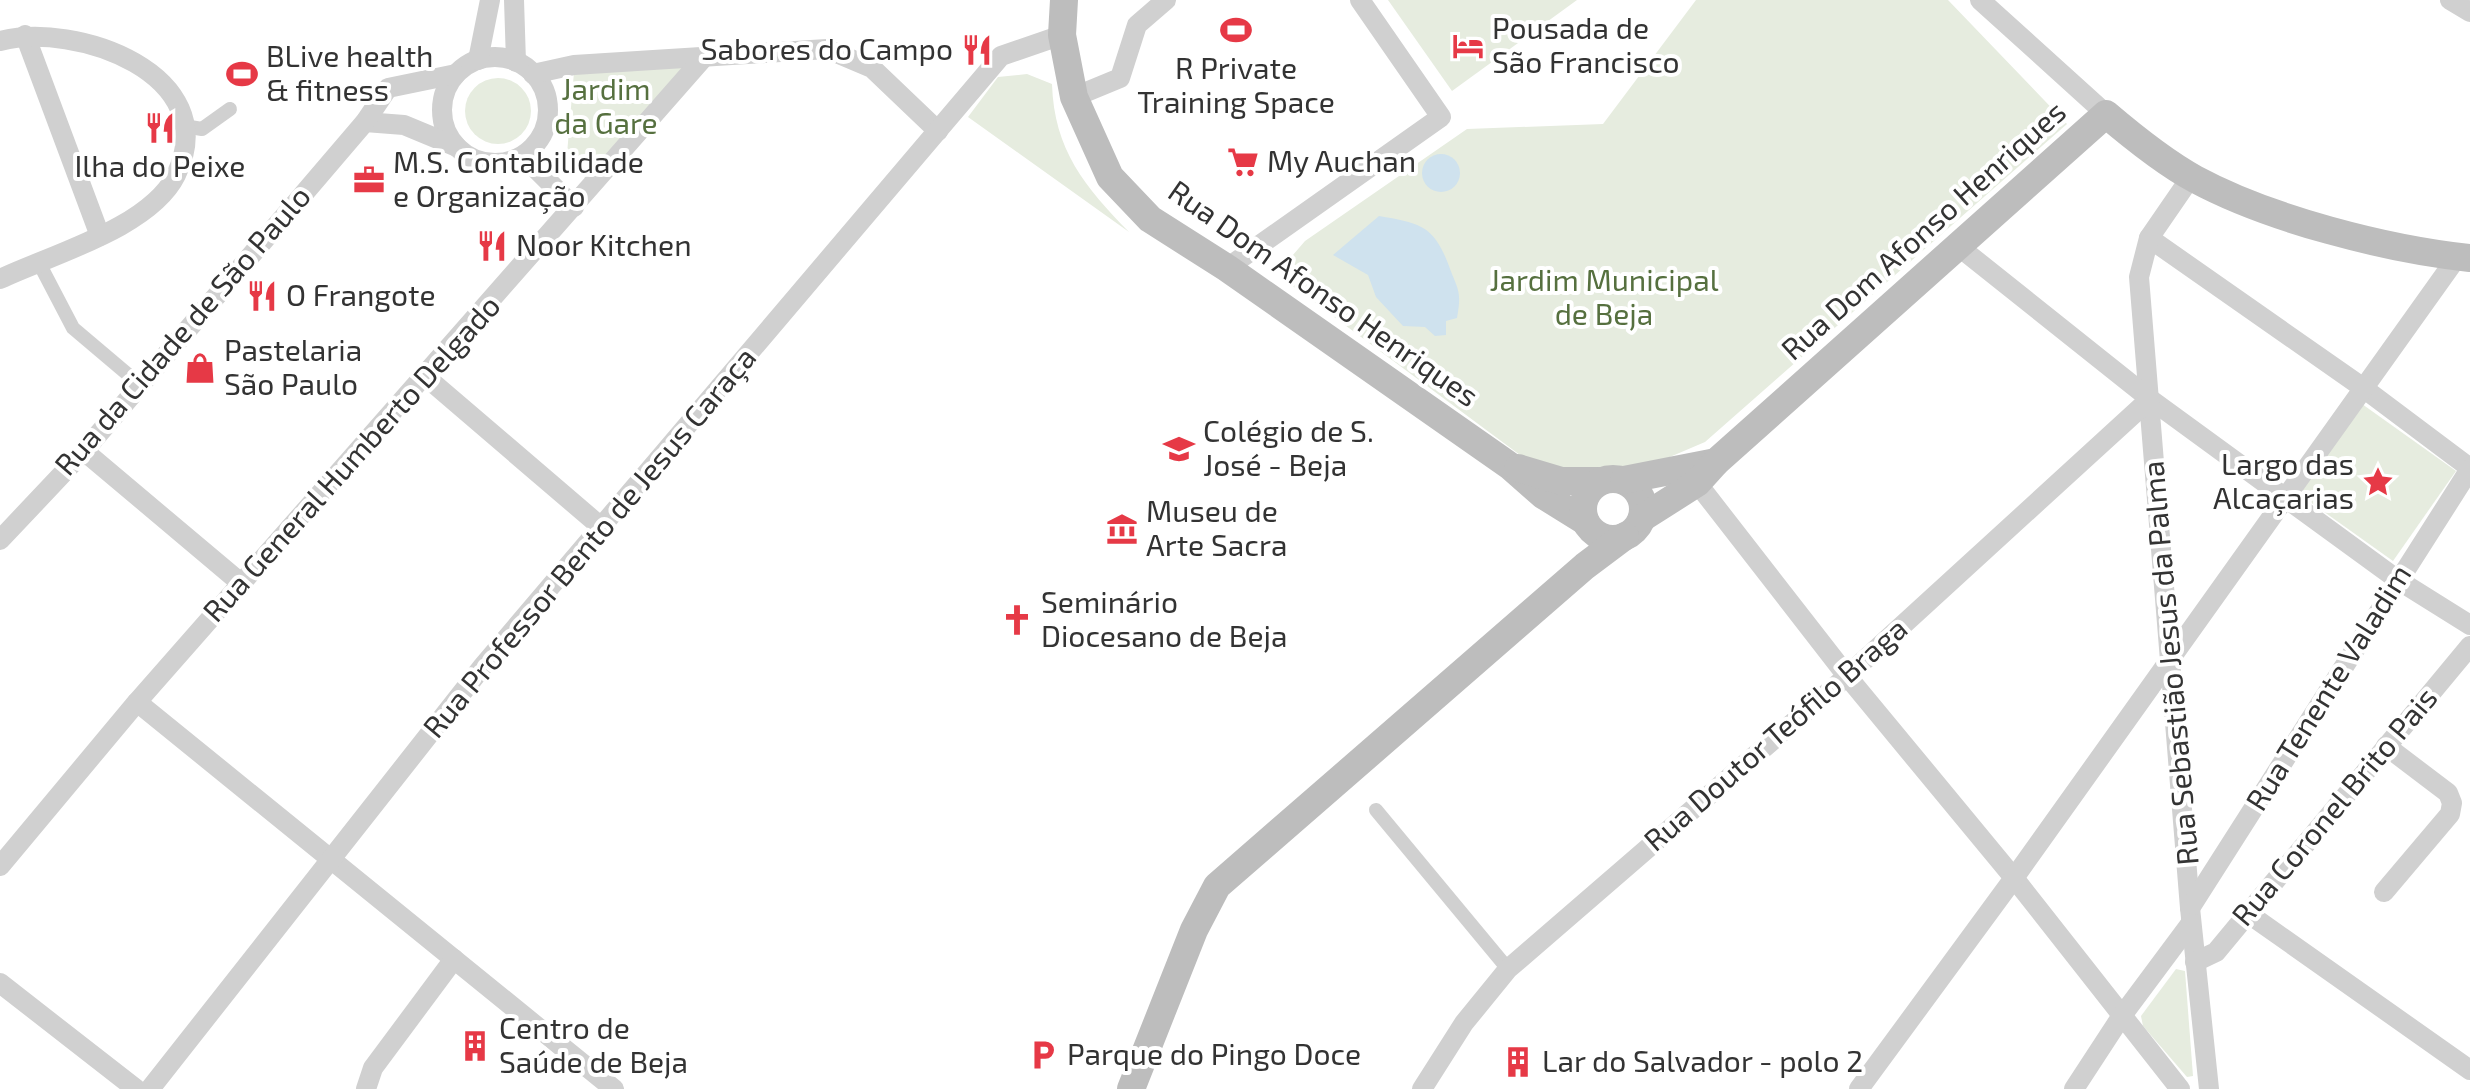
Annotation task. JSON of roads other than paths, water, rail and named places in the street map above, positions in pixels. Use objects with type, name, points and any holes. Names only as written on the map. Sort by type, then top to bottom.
[{"type":"main road","name":"Rua Dom Afonso Henriques","points":[[1064,0],[1062,35],[1074,97],[1110,177],[1150,219],[1227,268],[1510,466],[1543,495],[1587,524]]},
{"type":"main road","name":"Rua Dom Afonso Henriques","points":[[1131,1089],[1194,930],[1217,886],[1592,561],[1706,472],[2106,114]]},
{"type":"main road","points":[[2106,114],[2191,177],[2297,220],[2464,257]]},
{"type":"main road","points":[[1510,466],[1561,481],[1612,481],[1706,472]]},
{"type":"main road","points":[[1587,524],[1602,537],[1633,527],[1642,500],[1612,481],[1592,486],[1583,503],[1592,561]]},
{"type":"street","points":[[478,60],[490,0]]},
{"type":"street","points":[[514,0],[525,68]]},
{"type":"street","points":[[1074,97],[1120,78],[1137,25],[1166,0]]},
{"type":"street","points":[[1227,268],[1441,117],[1360,0]]},
{"type":"street","points":[[1980,0],[2106,114]]},
{"type":"street","points":[[25,35],[100,236]]},
{"type":"street","points":[[0,41],[25,35],[70,37],[147,70],[169,90],[184,126],[176,176],[157,199],[100,236],[0,279]]},
{"type":"street","name":"Rua Professor Bento de Jesus Caraça","points":[[150,1089],[330,858],[600,526],[1001,56],[1062,35]]},
{"type":"street","points":[[525,68],[827,49],[872,68],[938,131]]},
{"type":"street","name":"Rua General Humberto Delgado","points":[[0,866],[137,702],[706,55]]},
{"type":"street","points":[[365,122],[404,125],[457,147],[481,162],[509,162],[523,156],[543,133],[547,117],[542,86],[525,68],[504,58],[478,60],[456,74],[443,103],[448,134],[457,147]]},
{"type":"street","name":"Rua da Cidade de São Paulo","points":[[0,540],[84,451],[138,383],[365,122],[388,88],[456,74]]},
{"type":"street","points":[[184,126],[202,129],[230,109]]},
{"type":"street","points":[[523,156],[574,207]]},
{"type":"street","points":[[2191,177],[2149,238],[2362,387],[2470,469]]},
{"type":"street","name":"Rua Sebastião Jesus da Palma","points":[[2149,238],[2139,277],[2191,916],[2209,1089]]},
{"type":"street","points":[[1958,246],[2150,399],[2398,580],[2470,625]]},
{"type":"street","points":[[1859,1089],[2014,878],[2362,387],[2464,257]]},
{"type":"street","points":[[38,261],[73,328],[138,383]]},
{"type":"street","points":[[426,377],[600,526]]},
{"type":"street","name":"Rua Doutor Teófilo Braga","points":[[1422,1089],[1464,1023],[1508,969],[1847,676],[2150,399]]},
{"type":"street","points":[[84,451],[242,584]]},
{"type":"street","name":"Rua Tenente Valadim","points":[[2074,1089],[2191,916],[2470,469]]},
{"type":"street","points":[[1706,472],[1847,676],[2014,878],[2180,1089]]},
{"type":"street","name":"Rua Coronel Brito Pais","points":[[2195,962],[2216,952],[2246,912],[2470,646]]},
{"type":"street","points":[[137,702],[614,1089]]},
{"type":"street","points":[[2384,892],[2450,814],[2452,803],[2448,793],[2386,746]]},
{"type":"street","points":[[1376,810],[1508,969]]},
{"type":"street","points":[[2246,912],[2470,1070]]},
{"type":"street","points":[[366,1089],[373,1068],[454,959]]},
{"type":"street","points":[[0,983],[136,1089]]},
{"type":"water","points":[[1441,154],[1454,160],[1460,173],[1454,186],[1441,192],[1428,186],[1422,173],[1428,160]]},
{"type":"water","points":[[1379,216],[1416,224],[1438,242],[1459,296],[1457,318],[1446,321],[1446,335],[1435,336],[1425,327],[1403,326],[1376,297],[1368,275],[1333,255]]},
{"type":"place","name":"R Private Training Space","points":[[1236,30]]},
{"type":"place","name":"Pousada de São Francisco","points":[[1468,46]]},
{"type":"place","name":"Sabores do Campo","points":[[977,50]]},
{"type":"place","name":"BLive health & fitness","points":[[242,74]]},
{"type":"place","name":"Ilha do Peixe","points":[[160,128]]},
{"type":"place","name":"My Auchan","points":[[1243,162]]},
{"type":"place","name":"M.S. Contabilidade e Organização","points":[[369,180]]},
{"type":"place","name":"Noor Kitchen","points":[[492,246]]},
{"type":"place","name":"O Frangote","points":[[262,296]]},
{"type":"place","name":"Pastelaria São Paulo","points":[[200,368]]},
{"type":"place","name":"Colégio de S. José - Beja","points":[[1179,449]]},
{"type":"place","name":"Largo das Alcaçarias","points":[[2378,482]]},
{"type":"place","name":"Museu de Arte Sacra","points":[[1122,529]]},
{"type":"place","name":"Seminário Diocesano de Beja","points":[[1017,620]]},
{"type":"place","name":"Centro de Saúde de Beja","points":[[475,1046]]},
{"type":"place","name":"Parque do Pingo Doce","points":[[1043,1055]]},
{"type":"place","name":"Lar do Salvador - polo 2","points":[[1518,1062]]},
{"type":"park label","name":"Jardim da Gare","points":[[606,107]]},
{"type":"park label","name":"Jardim Municipal de Beja","points":[[1604,298]]}]
